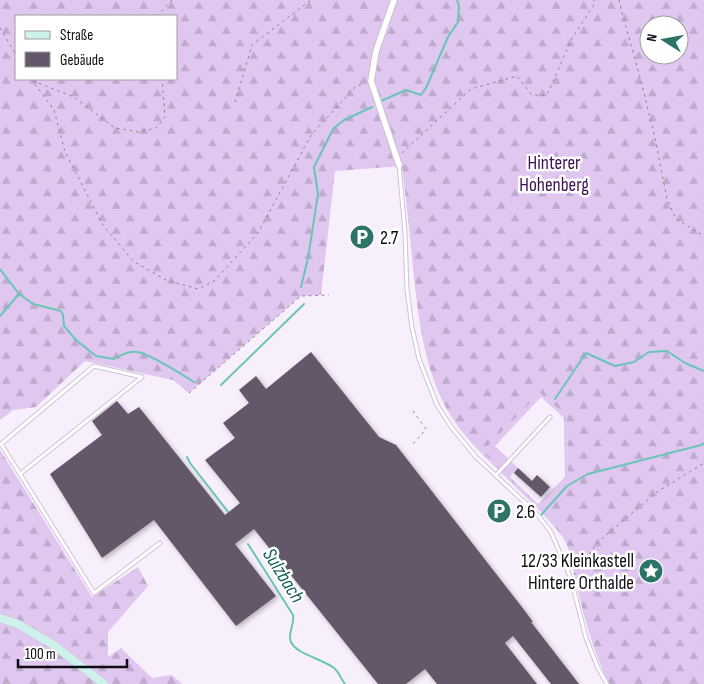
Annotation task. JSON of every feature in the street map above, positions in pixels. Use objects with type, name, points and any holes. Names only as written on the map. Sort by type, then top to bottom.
[{"type":"street","points":[[394,0],[376,51],[372,81],[399,165]]},
{"type":"street","points":[[0,618],[18,624],[47,641],[104,684]]},
{"type":"lane","points":[[399,165],[412,327],[419,359],[437,404],[452,428],[475,456],[537,514],[551,532],[571,580],[586,638],[598,668],[607,684]]},
{"type":"lane","points":[[20,474],[142,377],[94,366],[1,444],[94,592],[160,543]]},
{"type":"lane","points":[[496,475],[550,417]]},
{"type":"path","points":[[158,15],[172,0]]},
{"type":"path","points":[[235,102],[252,45],[311,0]]},
{"type":"path","points":[[397,158],[471,89],[517,76],[531,94],[542,96],[548,93],[572,38],[594,5],[594,0]]},
{"type":"path","points":[[620,0],[650,119],[667,199],[676,219],[704,236]]},
{"type":"path","points":[[0,28],[15,53]]},
{"type":"path","points":[[32,80],[54,110],[66,152],[103,226],[133,261],[166,280],[198,289],[214,281],[258,233],[311,135],[356,86],[372,81]]},
{"type":"path","points":[[32,80],[74,97],[115,128],[139,132],[156,128],[165,116],[162,80]]},
{"type":"path","points":[[189,393],[301,296],[329,295]]},
{"type":"path","points":[[413,411],[426,429],[413,444]]},
{"type":"path","points":[[571,580],[598,542],[658,492],[704,463]]},
{"type":"green space","name":"Hinterer Hohenberg","points":[[0,0],[704,0],[704,684],[609,684],[590,636],[571,557],[565,541],[538,509],[568,478],[567,416],[540,393],[481,453],[459,428],[448,411],[433,378],[423,342],[417,305],[402,166],[335,171],[321,295],[301,296],[189,393],[173,380],[85,361],[36,407],[13,410],[0,420]]},
{"type":"green space","points":[[540,393],[567,416],[568,478],[538,509],[481,453]],"holes":[[[541,397],[564,418],[565,477],[538,504],[510,477],[518,468],[495,446]]]},
{"type":"green space","points":[[0,450],[92,597],[138,567],[148,586],[108,632],[108,657],[121,648],[152,678],[172,675],[182,684],[0,684]]},
{"type":"building","points":[[311,352],[379,437],[396,445],[525,611],[533,622],[531,622],[579,684],[551,684],[513,636],[505,643],[537,684],[437,684],[425,669],[406,684],[378,684],[254,529],[235,544],[276,596],[236,626],[154,520],[102,558],[50,474],[102,435],[92,421],[117,401],[128,414],[139,407],[225,515],[240,503],[205,460],[235,438],[223,423],[249,403],[239,390],[256,376],[266,389]]},
{"type":"building","points":[[518,468],[532,481],[537,475],[550,487],[541,497],[514,473]]},
{"type":"waterway","points":[[381,101],[406,90],[421,95],[426,88],[448,37],[458,22],[459,6],[457,0]]},
{"type":"waterway","points":[[301,287],[308,258],[318,194],[314,167],[333,129],[344,120],[372,107]]},
{"type":"waterway","name":"Sulzbach","points":[[0,269],[19,294],[33,304],[61,311],[64,326],[76,340],[96,356],[114,359],[131,352],[137,352],[150,356],[194,382]]},
{"type":"waterway","points":[[0,316],[18,295]]},
{"type":"waterway","points":[[221,385],[304,304]]},
{"type":"waterway","points":[[555,399],[586,353],[615,366],[634,362],[649,352],[667,351],[685,363],[704,371]]},
{"type":"waterway","points":[[541,515],[567,486],[588,474],[704,443]]},
{"type":"waterway","name":"Sulzbach","points":[[187,457],[229,513]]},
{"type":"waterway","name":"Sulzbach","points":[[248,544],[293,615],[291,642],[298,650],[334,668],[345,684]]},
{"type":"place","name":"2.7","points":[[362,237]]},
{"type":"place","name":"2.6","points":[[499,511]]},
{"type":"place","name":"12/33 Kleinkastell Hintere Orthalde","points":[[651,571]]}]
